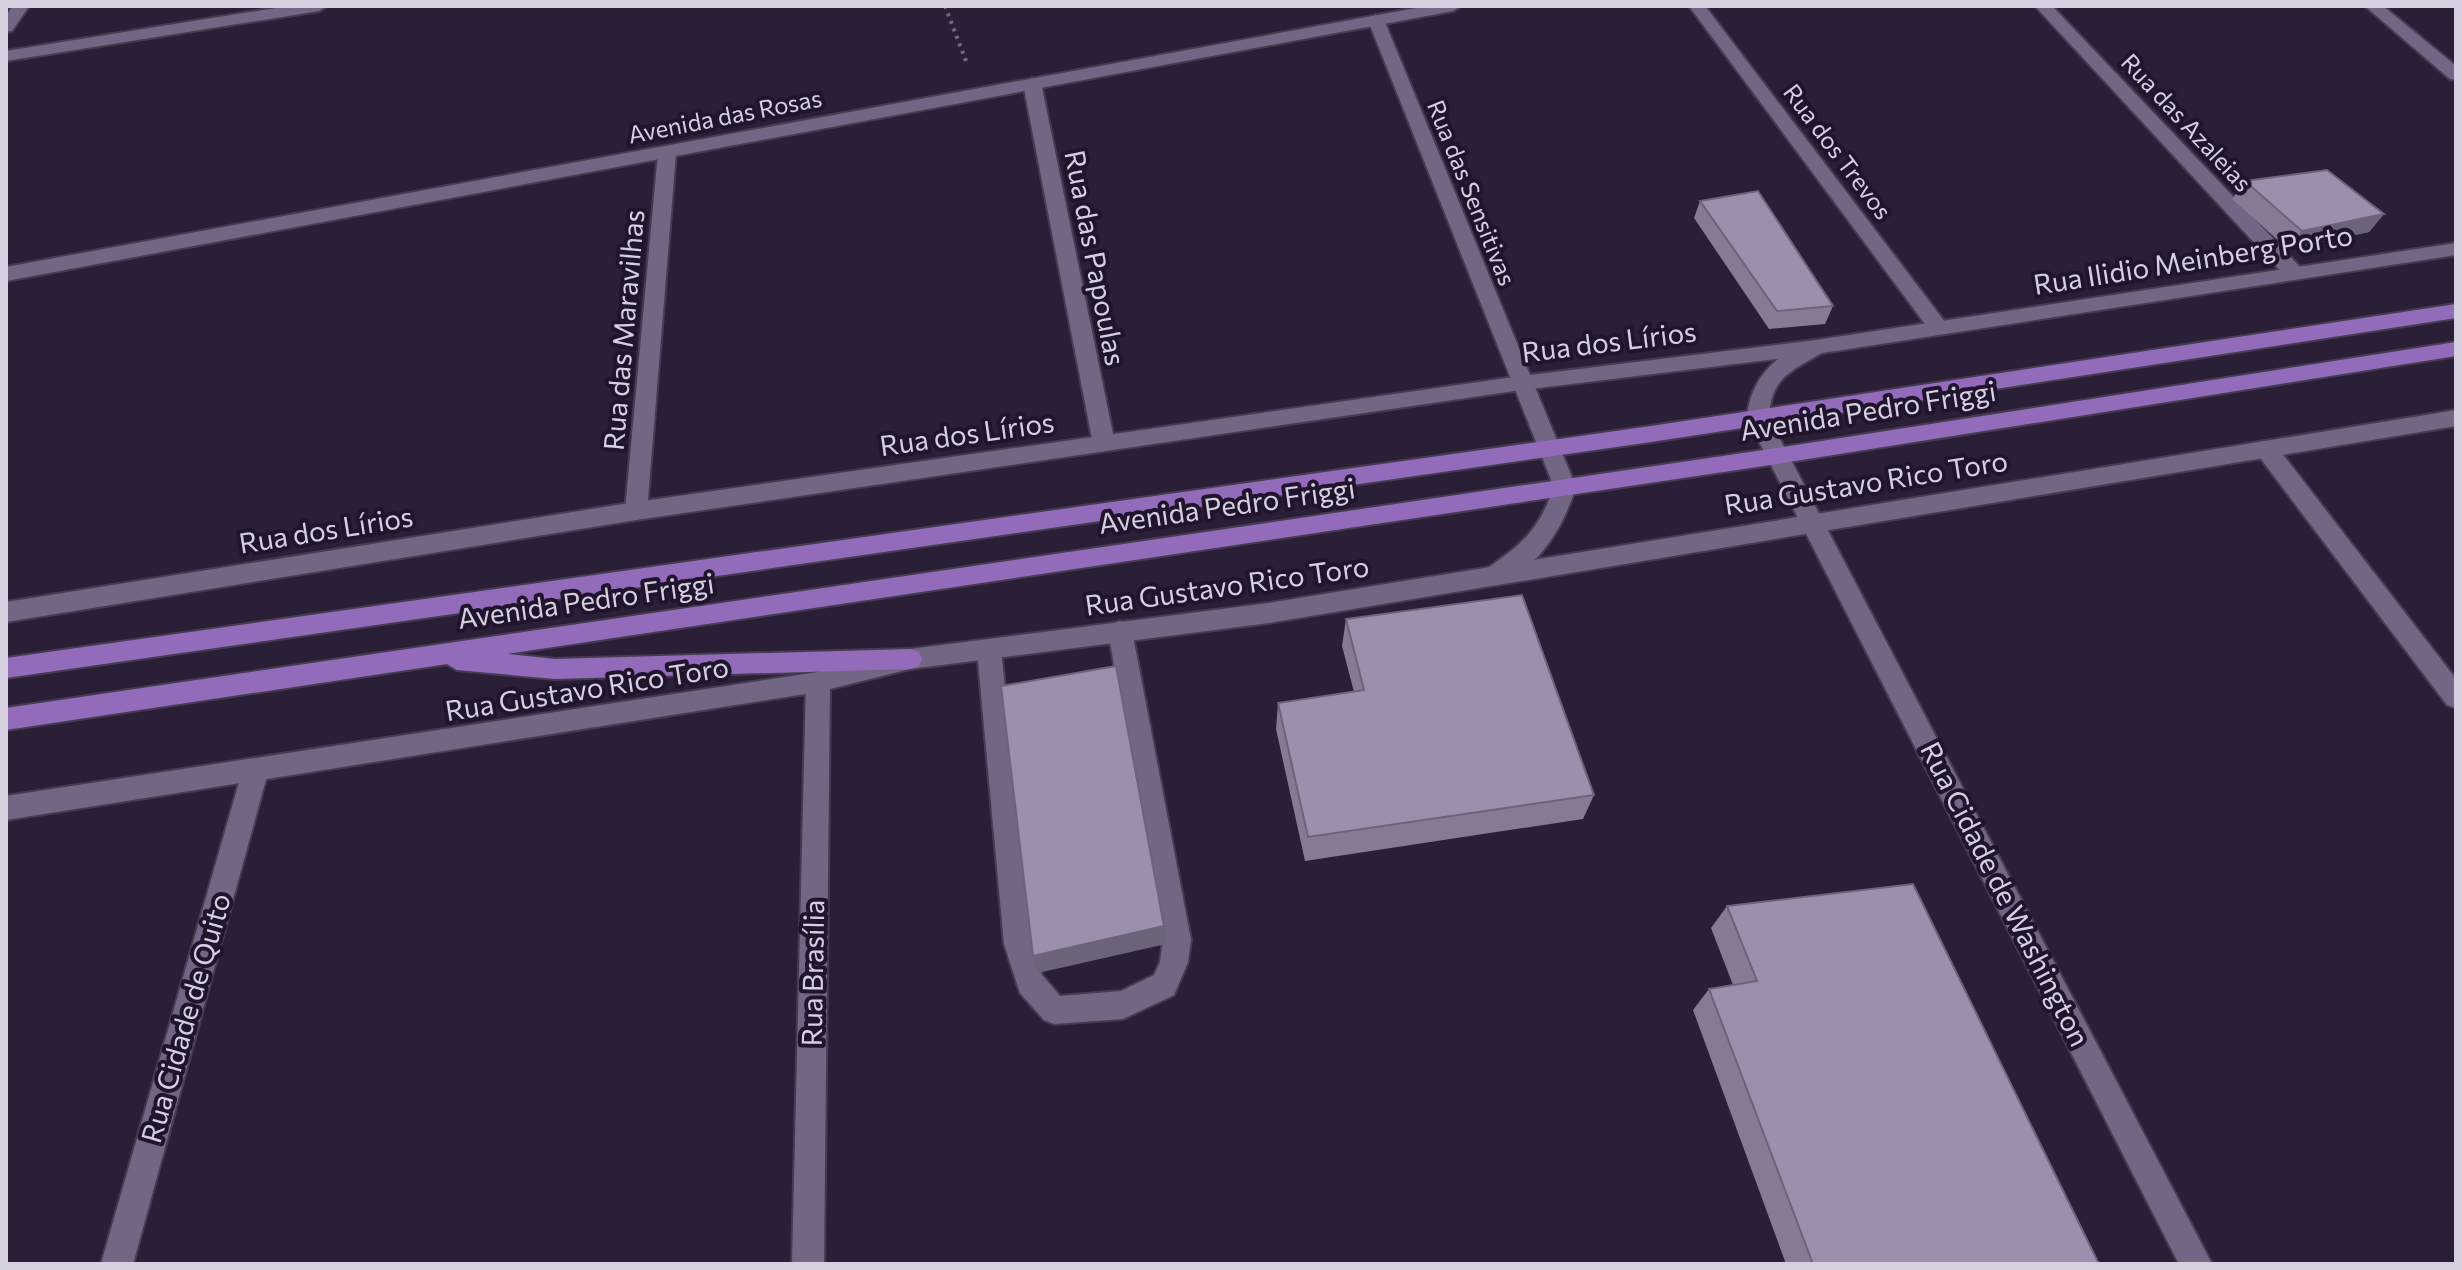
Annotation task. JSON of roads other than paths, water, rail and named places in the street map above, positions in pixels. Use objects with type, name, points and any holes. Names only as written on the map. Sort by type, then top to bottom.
[{"type":"main road","name":"Avenida Pedro Friggi","points":[[6,668],[1548,449],[2456,311]]},
{"type":"main road","name":"Avenida Pedro Friggi","points":[[6,719],[1777,456],[2456,349]]},
{"type":"main road","points":[[418,656],[555,669],[910,659]]},
{"type":"street","points":[[6,27],[21,6]]},
{"type":"street","points":[[6,56],[319,6]]},
{"type":"street","name":"Avenida das Rosas","points":[[6,274],[1453,6]]},
{"type":"street","name":"Rua dos Trevos","points":[[1697,6],[1938,327]]},
{"type":"street","name":"Rua das Azaleias","points":[[2043,6],[2293,272]]},
{"type":"street","points":[[2373,6],[2456,75]]},
{"type":"street","name":"Rua das Sensitivas","points":[[1376,20],[1565,487]]},
{"type":"street","name":"Rua das Papoulas","points":[[1032,83],[1104,444]]},
{"type":"street","name":"Rua das Maravilhas","points":[[636,511],[667,153]]},
{"type":"street","name":"Rua Ilidio Meinberg Porto","points":[[1938,327],[2456,249]]},
{"type":"street","name":"Rua dos Lírios","points":[[6,612],[636,511],[1521,383],[1816,347],[1938,327]]},
{"type":"street","points":[[1758,418],[1757,394],[1769,377],[1816,347]]},
{"type":"street","name":"Rua Cidade de Washington","points":[[1758,418],[2196,1264]]},
{"type":"street","name":"Rua Gustavo Rico Toro","points":[[6,808],[255,772],[818,682],[910,659],[1269,613],[2456,418]]},
{"type":"street","points":[[2266,449],[2456,698]]},
{"type":"street","points":[[1496,575],[1536,547],[1553,525],[1565,487]]},
{"type":"street","points":[[989,650],[1018,944],[1030,983],[1054,1010],[1123,1005],[1164,985],[1174,962],[1177,940],[1120,631]]},
{"type":"street","name":"Rua Brasília","points":[[808,1264],[818,682]]},
{"type":"street","name":"Rua Cidade de Quito","points":[[117,1264],[255,772]]}]
